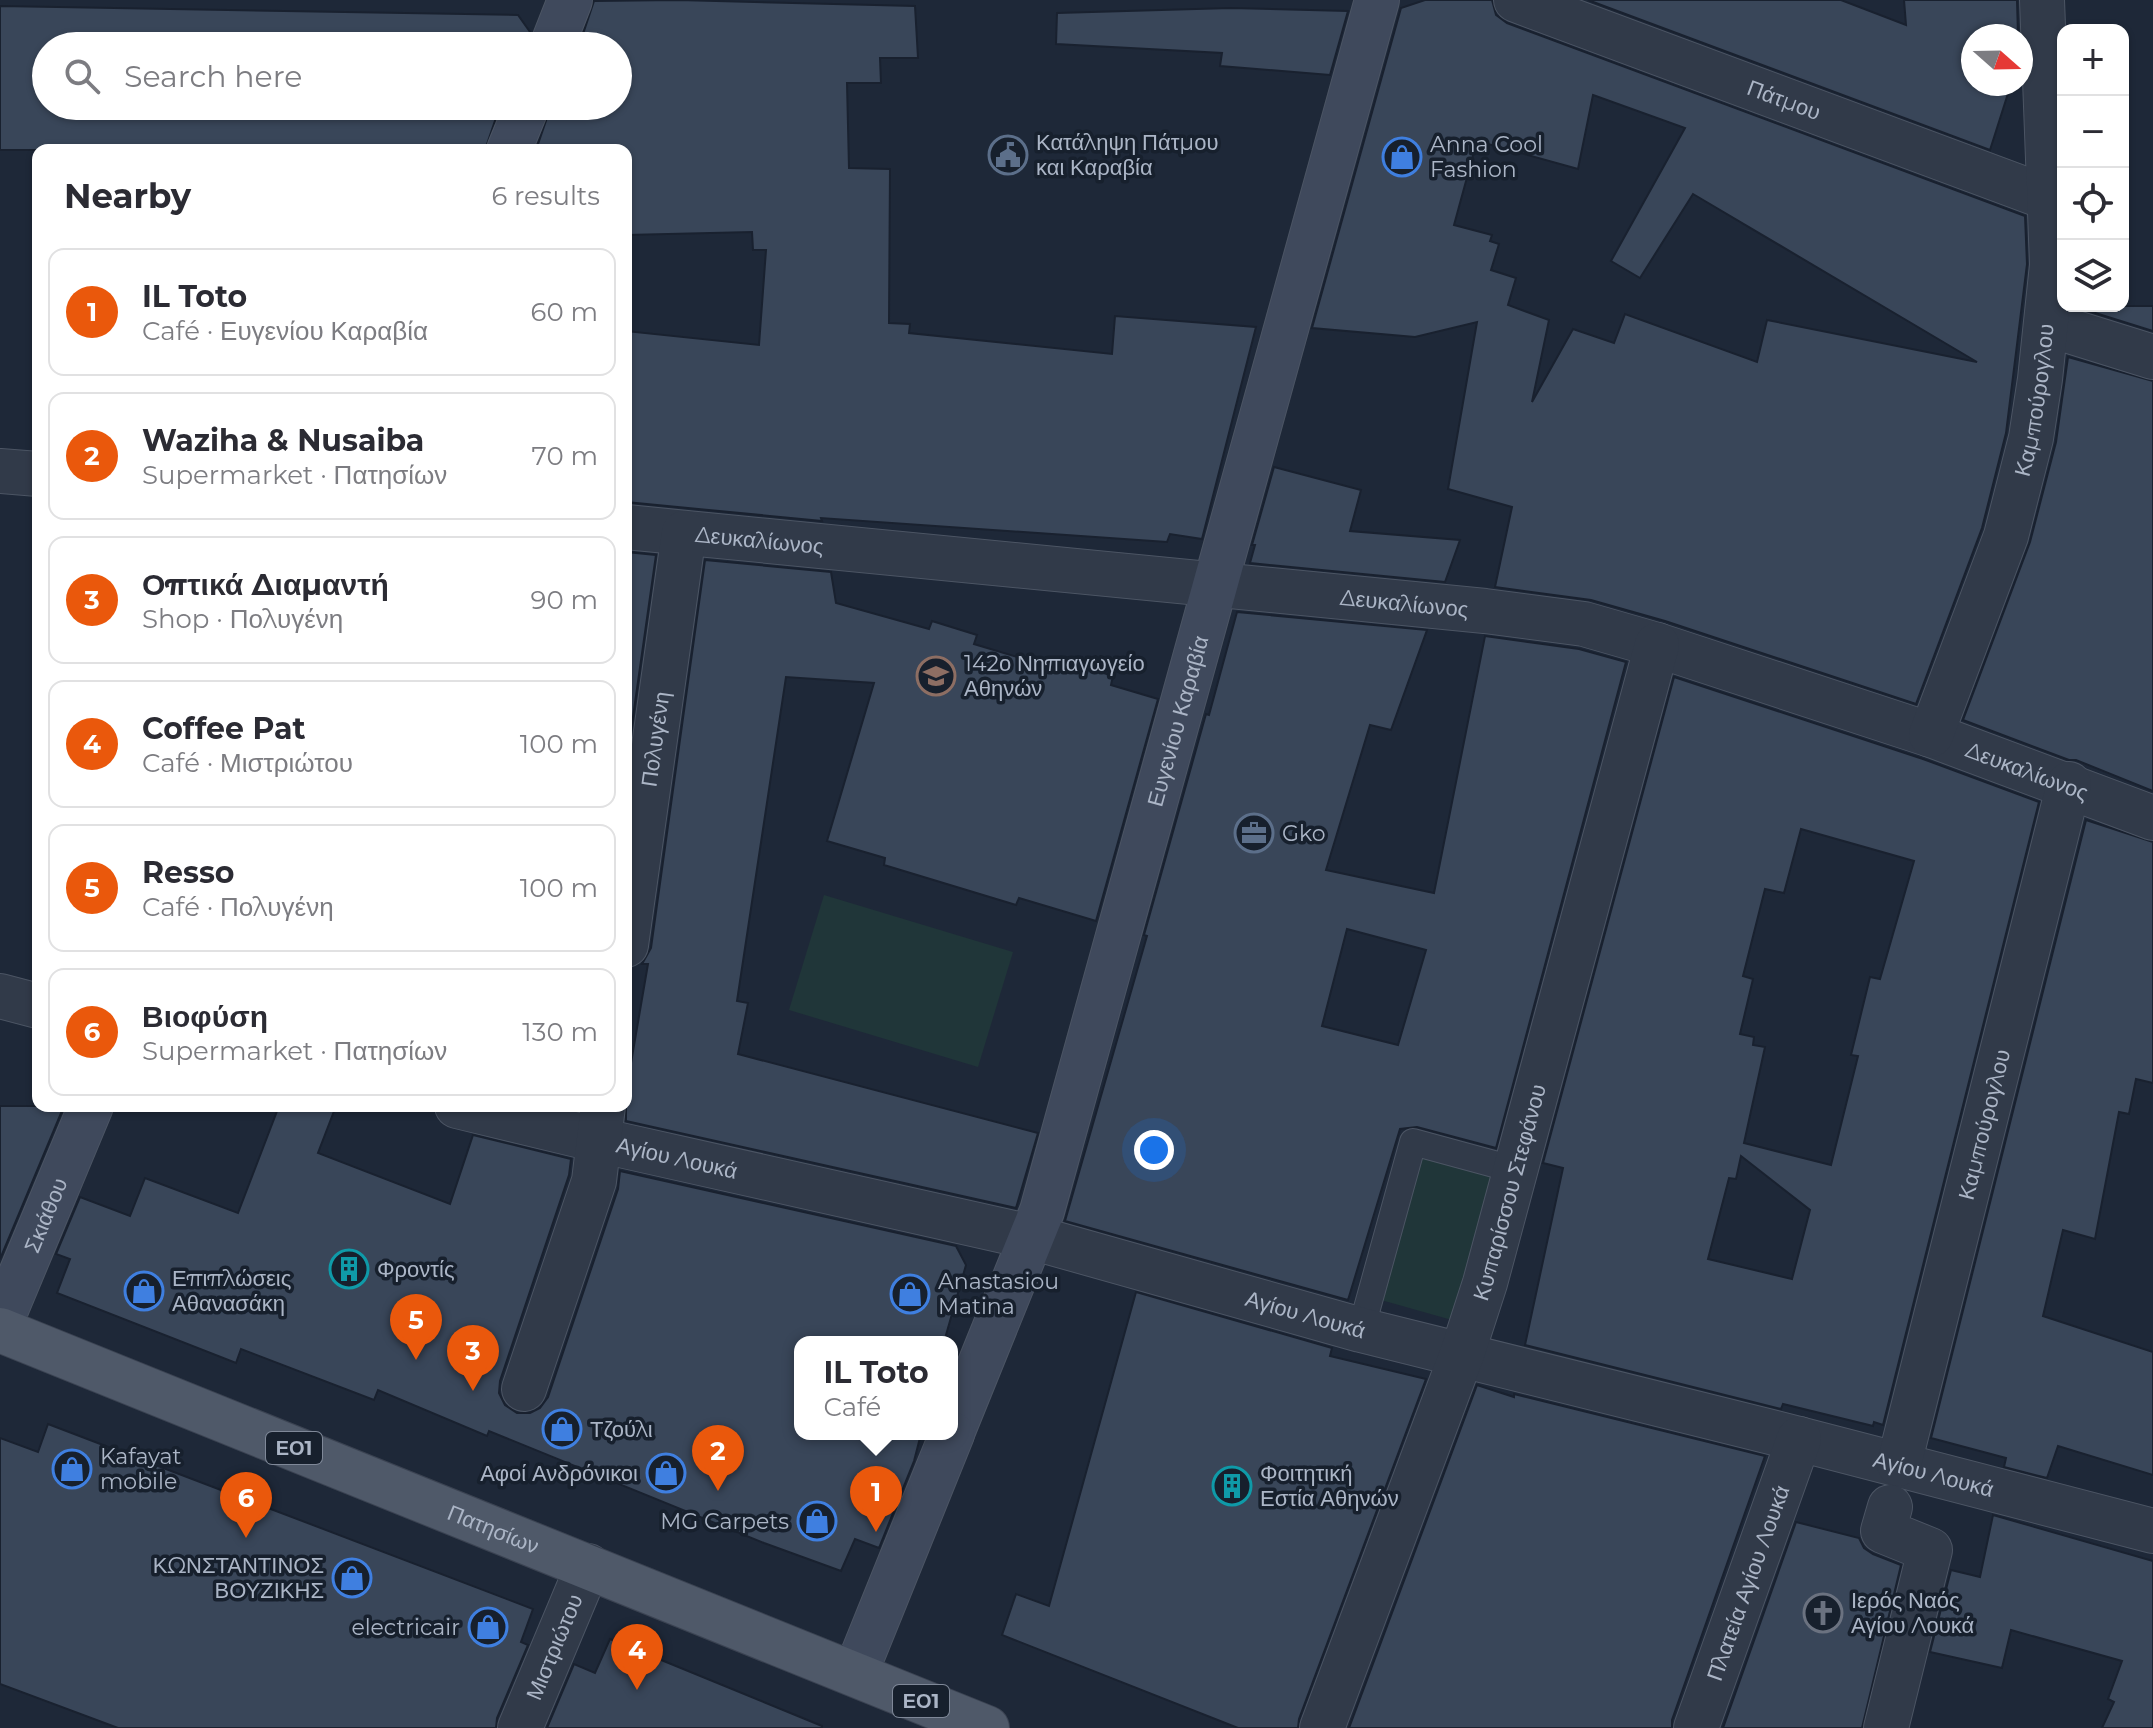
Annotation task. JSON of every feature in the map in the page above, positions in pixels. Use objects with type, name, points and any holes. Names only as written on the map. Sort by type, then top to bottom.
[{"type":"main road","name":"Πατησίων","points":[[0,1327],[987,1728]]},
{"type":"street","points":[[557,32],[570,0]]},
{"type":"street","name":"Ευγενίου Καραβία","points":[[958,1419],[1042,1211],[1377,0]]},
{"type":"street","name":"Πάτμου","points":[[1516,0],[2051,199]]},
{"type":"street","name":"Καμπούρογλου","points":[[1931,735],[2006,536],[2031,438],[2052,265],[2042,0]]},
{"type":"street","points":[[511,144],[521,120]]},
{"type":"street","points":[[2047,324],[2153,357]]},
{"type":"street","points":[[0,471],[32,474]]},
{"type":"street","name":"Δευκαλίωνος","points":[[632,528],[1485,611],[1584,624],[1931,735],[2069,784],[2153,818]]},
{"type":"street","name":"Πολυγένη","points":[[632,902],[684,533]]},
{"type":"street","name":"Κυπαρίσσου Στεφάνου","points":[[1322,1728],[1462,1354],[1516,1170],[1657,645]]},
{"type":"street","name":"Καμπούρογλου","points":[[1899,1464],[2069,784]]},
{"type":"street","points":[[0,996],[32,1004]]},
{"type":"street","name":"Σκιάθου","points":[[0,1327],[89,1112]]},
{"type":"street","name":"Αγίου Λουκά","points":[[508,1112],[601,1123],[1031,1237],[1361,1330],[1899,1464],[2153,1531]]},
{"type":"street","points":[[524,1389],[594,1181],[601,1123]]},
{"type":"street","name":"Πλατεία Αγίου Λουκά","points":[[1696,1728],[1799,1439]]},
{"type":"street","name":"Ευγενίου Καραβία","points":[[855,1674],[950,1440]]},
{"type":"street","points":[[1886,1728],[1930,1550],[1883,1531],[1890,1507]]},
{"type":"street","name":"Μιστριώτου","points":[[520,1728],[588,1566]]},
{"type":"lane","points":[[1361,1330],[1413,1142],[1516,1170]]},
{"type":"green space","points":[[824,895],[1013,952],[978,1067],[789,1010]]},
{"type":"green space","points":[[1414,1154],[1505,1178],[1466,1324],[1374,1298]]},
{"type":"building","points":[[1425,0],[1492,0],[1496,15],[1507,23],[2025,216],[2027,264],[2006,433],[1982,528],[1916,704],[1665,621],[1591,600],[1495,587],[1512,507],[1448,489],[1477,322],[1415,337],[1312,328],[1401,8]],"holes":[[[1593,95],[1685,128],[1611,261],[1640,278],[1693,194],[1977,362],[1767,320],[1757,362],[1625,314],[1614,343],[1573,329],[1532,402],[1549,320],[1508,305],[1516,278],[1491,270],[1499,244],[1490,241],[1492,235],[1454,225],[1477,141],[1578,169]]]},
{"type":"building","points":[[1588,0],[1841,0],[1906,25],[1904,0],[2017,0],[2018,24],[1961,24],[1961,96],[2007,96],[1990,150]]},
{"type":"building","points":[[594,1],[915,6],[918,58],[880,58],[881,83],[847,83],[849,168],[890,169],[889,323],[910,324],[909,333],[1112,354],[1115,316],[1256,327],[1202,539],[1170,534],[1167,542],[821,518],[822,521],[632,503],[632,332],[759,345],[766,250],[753,250],[752,232],[632,235],[632,144],[538,144],[546,120],[632,120],[632,32],[584,32]]},
{"type":"building","points":[[0,6],[518,15],[530,32],[32,32],[32,120],[495,120],[487,144],[32,144],[32,150],[0,150]]},
{"type":"building","points":[[1231,8],[1348,11],[1330,75],[1220,66],[1222,53],[1056,44],[1057,13]]},
{"type":"building","points":[[2129,306],[2153,306],[2153,331],[2092,312],[2129,312]]},
{"type":"building","points":[[2068,357],[2153,381],[2153,791],[1963,720],[2030,542],[2056,442]]},
{"type":"building","points":[[1274,467],[1361,490],[1350,531],[1460,540],[1445,582],[1250,563],[1255,545],[1252,545]]},
{"type":"building","points":[[632,553],[656,555],[632,724]]},
{"type":"building","points":[[705,560],[831,572],[836,603],[929,629],[932,621],[977,635],[974,644],[1060,670],[1063,660],[1113,676],[1111,685],[1158,699],[1096,921],[1019,898],[1016,905],[884,865],[885,858],[827,841],[874,683],[786,677],[737,1001],[748,1003],[738,1054],[1038,1133],[1016,1208],[626,1121],[626,1112],[632,1112],[632,1057],[648,964],[642,964],[651,948]]},
{"type":"building","points":[[1237,612],[1427,630],[1391,730],[1370,725],[1326,870],[1434,893],[1485,636],[1579,649],[1626,662],[1496,1148],[1417,1127],[1400,1129],[1348,1300],[1065,1221],[1147,936],[1144,935],[1206,714],[1209,715]],"holes":[[[1347,929],[1426,950],[1398,1045],[1322,1026]]]},
{"type":"building","points":[[1674,677],[1923,759],[2039,802],[1883,1425],[1874,1422],[1873,1426],[1783,1404],[1781,1409],[1525,1345],[1563,1168],[1543,1163]],"holes":[[[1801,829],[1914,861],[1880,979],[1870,977],[1851,1055],[1858,1056],[1831,1165],[1744,1143],[1765,1047],[1753,1045],[1754,1037],[1740,1034],[1753,979],[1743,976],[1765,889],[1784,893]],[[1741,1156],[1810,1210],[1792,1279],[1708,1259],[1729,1178],[1736,1179]]]},
{"type":"building","points":[[2086,820],[2153,842],[2153,1083],[2136,1079],[2129,1114],[2119,1112],[2095,1239],[2063,1230],[2043,1316],[2153,1352],[2153,1475],[2058,1446],[2047,1478],[2004,1467],[2006,1458],[1931,1438]]},
{"type":"building","points":[[0,1106],[32,1106],[32,1112],[61,1112],[0,1259]]},
{"type":"building","points":[[277,1112],[334,1112],[318,1153],[450,1204],[473,1135],[571,1159],[569,1175],[500,1381],[499,1393],[505,1405],[517,1413],[530,1413],[540,1408],[548,1397],[618,1189],[620,1171],[956,1246],[966,1265],[946,1336],[794,1336],[794,1440],[919,1440],[879,1548],[855,1539],[841,1571],[764,1543],[489,1431],[487,1436],[378,1390],[374,1400],[241,1349],[236,1363],[57,1293],[70,1259],[56,1254],[80,1197],[130,1216],[145,1178],[238,1213]]},
{"type":"building","name":"Φοιτητική Εστία Αθηνών","points":[[1136,1292],[1332,1348],[1330,1356],[1426,1379],[1298,1728],[1238,1728],[1002,1635],[1016,1594],[1049,1606]]},
{"type":"building","points":[[1477,1385],[1514,1397],[1514,1394],[1765,1456],[1672,1720],[1672,1728],[1349,1728]]},
{"type":"building","points":[[48,1424],[533,1609],[521,1642],[528,1645],[497,1718],[496,1728],[118,1728],[0,1684],[0,1438],[38,1452]]},
{"type":"building","points":[[1993,1515],[2153,1561],[2153,1728],[2102,1728],[2114,1702],[2108,1699],[2122,1661],[2011,1630],[2002,1668],[1930,1652],[1951,1570],[1980,1577]]},
{"type":"building","name":"Ιερός Ναός Αγίου Λουκά","points":[[1796,1522],[1859,1538],[1864,1548],[1873,1554],[1901,1565],[1862,1728],[1723,1728]]},
{"type":"building","points":[[610,1639],[822,1728],[547,1728],[574,1664],[595,1673]]},
{"type":"place","name":"Κατάληψη Πάτμου και Καραβία","points":[[1008,155]]},
{"type":"place","name":"Anna Cool Fashion","points":[[1402,157]]},
{"type":"place","name":"142ο Νηπιαγωγείο Αθηνών","points":[[936,676]]},
{"type":"place","name":"Gko","points":[[1254,833]]},
{"type":"place","name":"Φροντίς","points":[[349,1269]]},
{"type":"place","name":"Επιπλώσεις Αθανασάκη","points":[[144,1291]]},
{"type":"place","name":"Anastasiou Matina","points":[[910,1294]]},
{"type":"place","name":"Resso","points":[[416,1360]]},
{"type":"place","name":"Οπτικά Διαμαντή","points":[[473,1391]]},
{"type":"place","name":"Τζούλι","points":[[562,1429]]},
{"type":"place","name":"Kafayat mobile","points":[[72,1469]]},
{"type":"place","name":"Αφοί Ανδρόνικοι","points":[[666,1473]]},
{"type":"place","name":"Φοιτητική Εστία Αθηνών","points":[[1232,1486]]},
{"type":"place","name":"Waziha & Nusaiba","points":[[718,1491]]},
{"type":"place","name":"MG Carpets","points":[[817,1521]]},
{"type":"place","name":"IL Toto","points":[[876,1532]]},
{"type":"place","name":"Βιοφύση","points":[[246,1538]]},
{"type":"place","name":"ΚΩΝΣΤΑΝΤΙΝΟΣ ΒΟΥΖΙΚΗΣ","points":[[352,1578]]},
{"type":"place","name":"Ιερός Ναός Αγίου Λουκά","points":[[1823,1613]]},
{"type":"place","name":"electricair","points":[[488,1627]]},
{"type":"place","name":"Coffee Pat","points":[[637,1690]]}]
